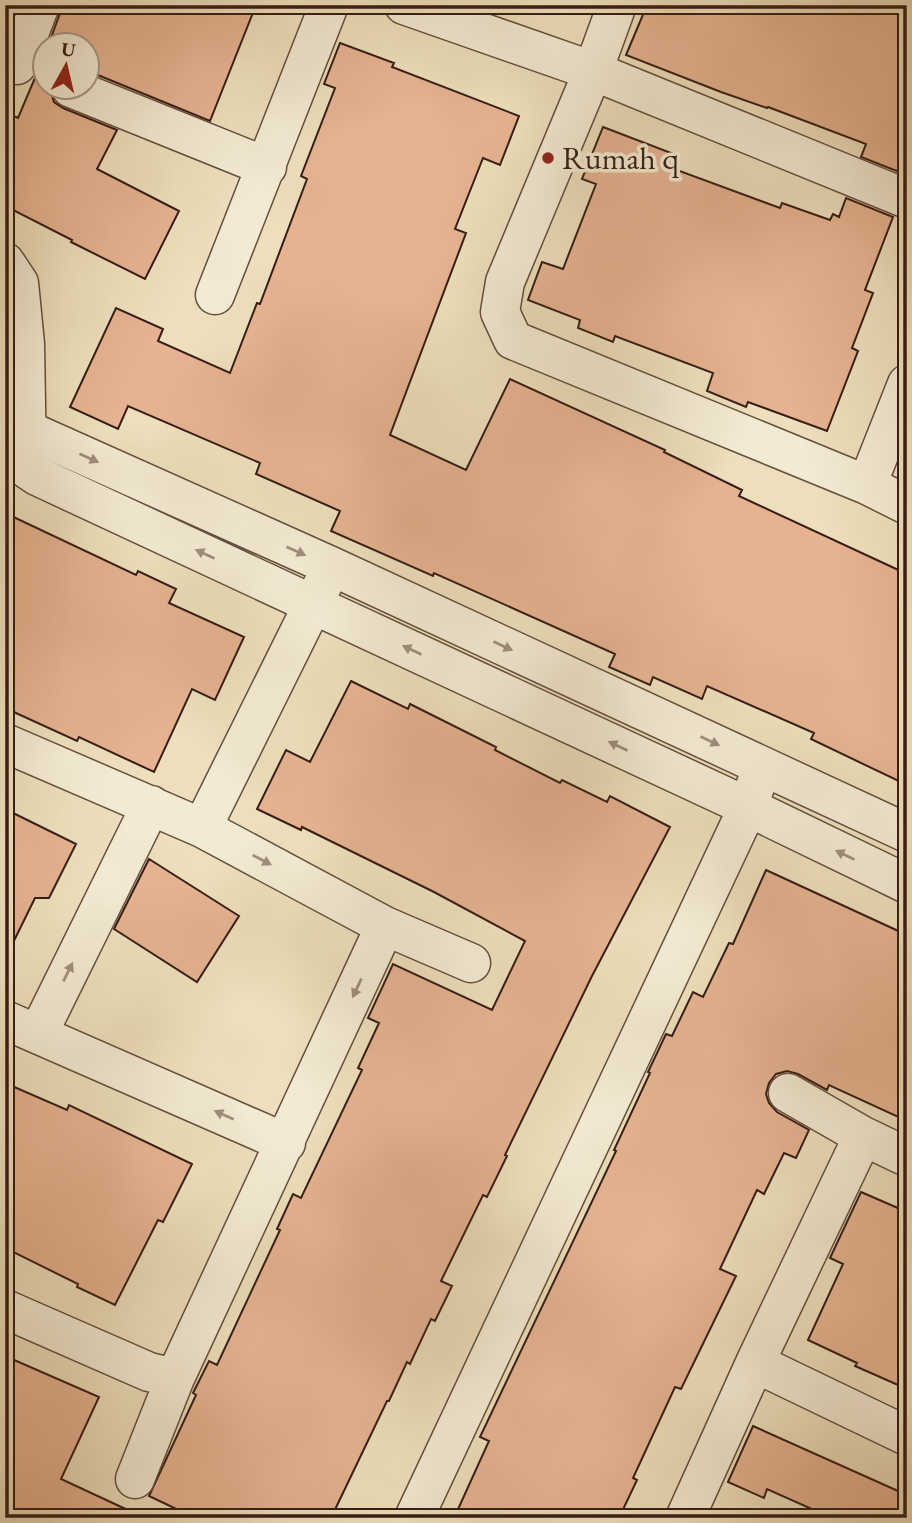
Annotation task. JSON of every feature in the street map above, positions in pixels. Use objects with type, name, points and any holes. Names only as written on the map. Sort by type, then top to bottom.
[{"type":"street","points":[[23,68],[40,5]]},
{"type":"street","points":[[215,295],[329,5]]},
{"type":"street","points":[[404,5],[593,71],[907,200]]},
{"type":"street","points":[[617,5],[593,71],[505,282],[500,312],[513,340],[867,485],[907,505]]},
{"type":"street","points":[[102,100],[267,167]]},
{"type":"street","points":[[5,262],[19,284],[25,344],[28,470],[907,884]]},
{"type":"street","points":[[867,485],[907,384]]},
{"type":"street","points":[[27,430],[331,566],[907,833]]},
{"type":"street","points":[[202,828],[331,566]]},
{"type":"street","points":[[5,743],[202,828],[385,926],[471,964]]},
{"type":"street","points":[[414,1518],[748,807],[763,766]]},
{"type":"street","points":[[151,805],[21,1027],[286,1143]]},
{"type":"street","points":[[135,1479],[175,1378],[385,926]]},
{"type":"street","points":[[788,1093],[863,1136],[907,1157]]},
{"type":"street","points":[[685,1518],[863,1136]]},
{"type":"street","points":[[5,1309],[149,1372],[175,1378]]},
{"type":"street","points":[[755,1363],[907,1436]]},
{"type":"building","points":[[63,5],[256,5],[210,121],[102,77],[102,32],[53,32]]},
{"type":"building","points":[[647,5],[907,5],[907,175],[861,157],[866,144],[626,55]]},
{"type":"building","points":[[340,43],[394,63],[392,67],[519,116],[500,165],[483,158],[455,229],[466,233],[390,435],[466,470],[510,379],[665,450],[664,452],[742,490],[739,496],[907,574],[907,785],[811,739],[814,733],[707,686],[702,699],[653,677],[650,685],[609,667],[615,654],[434,573],[433,576],[331,531],[340,511],[256,474],[260,463],[128,406],[118,429],[70,407],[116,308],[163,329],[158,341],[230,373],[257,303],[260,304],[307,179],[301,176],[335,88],[324,84]]},
{"type":"building","points":[[32,85],[32,102],[54,102],[117,130],[97,169],[179,211],[145,279],[5,206],[5,112],[18,118]]},
{"type":"building","points":[[603,127],[679,156],[674,169],[780,208],[782,203],[830,220],[833,214],[839,217],[846,198],[893,217],[865,290],[873,293],[852,348],[858,351],[827,431],[748,402],[746,407],[707,391],[713,373],[615,336],[613,342],[578,328],[580,320],[528,300],[542,262],[563,269],[596,184],[582,179]]},
{"type":"building","points":[[5,513],[136,575],[138,571],[176,589],[169,603],[244,637],[215,700],[192,689],[154,772],[79,737],[77,741],[5,708]]},
{"type":"building","points":[[351,681],[408,709],[410,704],[560,783],[562,780],[607,802],[610,796],[670,827],[592,976],[487,1197],[483,1195],[441,1281],[452,1286],[435,1321],[431,1319],[410,1364],[407,1362],[331,1518],[195,1518],[149,1496],[209,1361],[217,1365],[280,1230],[277,1229],[293,1194],[301,1198],[362,1070],[358,1068],[379,1023],[368,1018],[393,964],[492,1010],[525,941],[434,892],[302,827],[301,830],[257,809],[286,750],[310,762]]},
{"type":"building","points":[[5,809],[76,844],[49,898],[35,898],[5,959]]},
{"type":"building","points":[[149,859],[239,916],[197,982],[114,929]]},
{"type":"building","points":[[766,870],[907,935],[907,1121],[829,1085],[827,1090],[798,1074],[787,1071],[776,1074],[769,1083],[766,1094],[769,1103],[777,1112],[809,1130],[796,1158],[784,1153],[764,1194],[757,1190],[720,1269],[736,1276],[681,1389],[675,1387],[633,1478],[637,1480],[619,1518],[454,1518],[489,1441],[480,1437],[616,1151],[614,1150],[666,1034],[672,1036],[693,992],[703,997],[729,943],[733,944]]},
{"type":"building","points":[[5,1083],[67,1110],[69,1105],[192,1164],[163,1222],[158,1220],[115,1305],[5,1248]]},
{"type":"building","points":[[861,1192],[907,1212],[907,1389],[855,1366],[857,1363],[808,1340],[843,1264],[830,1258]]},
{"type":"building","points":[[5,1356],[99,1397],[61,1479],[145,1518],[5,1518]]},
{"type":"building","points":[[753,1426],[907,1495],[907,1518],[832,1518],[767,1489],[764,1498],[728,1482]]},
{"type":"place","name":"Rumah q","points":[[548,158]]}]
